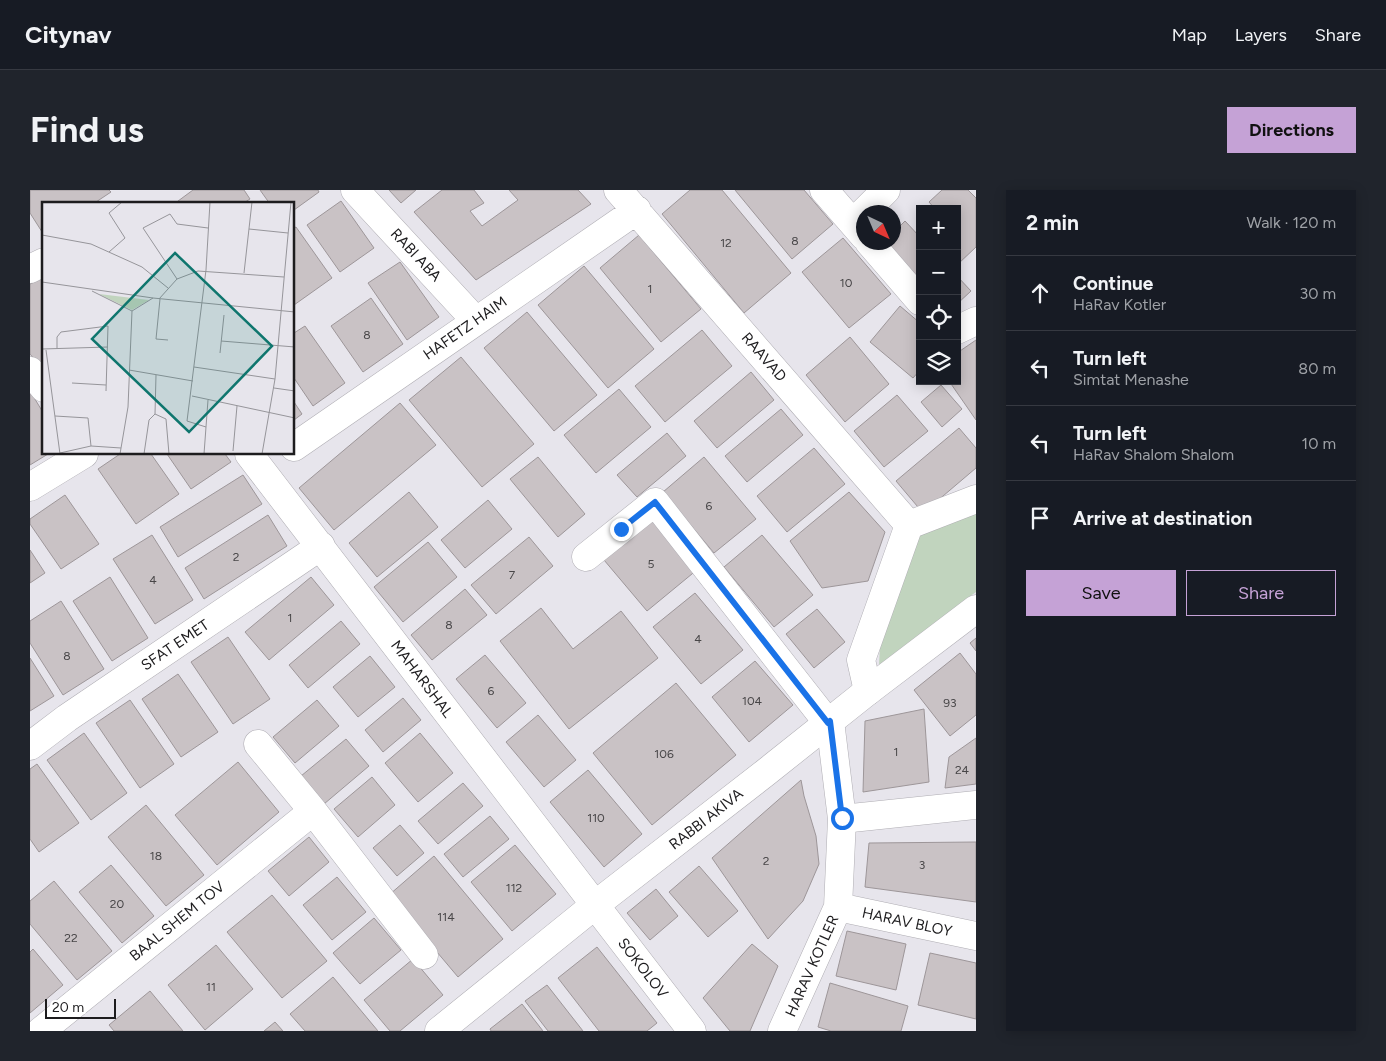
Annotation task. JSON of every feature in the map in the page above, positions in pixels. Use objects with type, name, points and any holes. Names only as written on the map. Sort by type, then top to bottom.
[{"type":"street","name":"RABI ABA","points":[[355,190],[476,321]]},
{"type":"street","name":"RAAVAD","points":[[618,190],[909,525]]},
{"type":"street","points":[[824,190],[856,220]]},
{"type":"street","points":[[876,205],[886,190]]},
{"type":"street","name":"HAFETZ HAIM","points":[[295,446],[637,210]]},
{"type":"street","points":[[881,250],[916,296]]},
{"type":"street","points":[[30,269],[42,263]]},
{"type":"street","points":[[961,328],[976,321]]},
{"type":"street","points":[[30,371],[42,386]]},
{"type":"street","points":[[30,487],[82,455]]},
{"type":"street","name":"MAHARSHAL","points":[[265,459],[321,546],[594,905]]},
{"type":"street","points":[[868,691],[861,660],[909,525],[976,499]]},
{"type":"street","points":[[586,557],[655,502],[829,722]]},
{"type":"street","name":"SFAT EMET","points":[[30,746],[67,718],[321,546]]},
{"type":"street","name":"RABBI AKIVA","points":[[439,1031],[594,905],[976,609]]},
{"type":"street","name":"HARAV KOTLER","points":[[782,1031],[838,907],[842,818],[829,722]]},
{"type":"street","points":[[258,744],[313,811],[424,955]]},
{"type":"street","points":[[842,818],[976,805]]},
{"type":"street","name":"BAAL SHEM TOV","points":[[41,1031],[313,811]]},
{"type":"street","name":"SOKOLOV","points":[[594,905],[692,1031]]},
{"type":"street","name":"HARAV BLOY","points":[[838,907],[976,936]]},
{"type":"green space","points":[[976,511],[976,592],[879,665],[880,646],[914,534]]},
{"type":"building","points":[[30,190],[109,190],[111,192],[96,202],[42,202],[42,232],[30,213]]},
{"type":"building","points":[[193,190],[244,190],[250,199],[245,202],[177,202]]},
{"type":"building","points":[[260,190],[318,190],[319,192],[295,209],[295,202],[269,202]]},
{"type":"building","points":[[389,190],[416,190],[401,203]]},
{"type":"building","points":[[442,190],[474,190],[484,203],[470,211],[482,226],[518,200],[509,190],[578,190],[591,204],[476,280],[414,212]]},
{"type":"building","points":[[690,190],[722,190],[791,273],[744,313],[662,214]]},
{"type":"building","points":[[735,190],[804,190],[833,224],[792,259]]},
{"type":"building","points":[[942,190],[968,190],[976,198],[976,247],[961,261],[961,205],[932,205],[929,202]]},
{"type":"building","points":[[341,201],[374,248],[340,272],[307,225]]},
{"type":"building","points":[[905,221],[916,233],[916,279],[890,250],[901,250],[901,225]]},
{"type":"building","points":[[295,228],[332,278],[295,304]]},
{"type":"building","points":[[639,235],[701,309],[661,342],[600,268]]},
{"type":"building","points":[[843,238],[891,294],[849,328],[802,272]]},
{"type":"building","points":[[400,262],[439,317],[407,340],[368,283]]},
{"type":"building","points":[[584,266],[654,349],[608,388],[538,305]]},
{"type":"building","points":[[42,278],[42,369],[30,354],[30,284]]},
{"type":"building","points":[[961,280],[971,291],[961,300]]},
{"type":"building","points":[[371,298],[403,344],[363,372],[331,326]]},
{"type":"building","points":[[900,306],[916,320],[916,375],[913,378],[870,342]]},
{"type":"building","points":[[527,312],[597,395],[554,431],[484,348]]},
{"type":"building","points":[[305,326],[345,383],[313,406],[295,379],[295,332]]},
{"type":"building","points":[[702,330],[732,366],[665,422],[635,386]]},
{"type":"building","points":[[850,337],[889,384],[845,422],[806,375]]},
{"type":"building","points":[[976,340],[976,420],[952,385],[961,385],[961,350]]},
{"type":"building","points":[[461,357],[534,444],[482,487],[409,400]]},
{"type":"building","points":[[751,372],[774,400],[717,448],[694,421]]},
{"type":"building","points":[[941,385],[962,409],[942,427],[921,402]]},
{"type":"building","points":[[619,389],[651,427],[596,473],[564,435]]},
{"type":"building","points":[[30,391],[42,411],[42,455],[46,455],[30,465]]},
{"type":"building","points":[[897,395],[928,431],[884,467],[854,431]]},
{"type":"building","points":[[400,403],[436,445],[334,530],[299,488]]},
{"type":"building","points":[[295,404],[302,414],[295,419]]},
{"type":"building","points":[[781,409],[803,435],[747,482],[725,456]]},
{"type":"building","points":[[959,428],[976,448],[976,468],[923,513],[896,481]]},
{"type":"building","points":[[667,433],[686,456],[637,497],[617,475]]},
{"type":"building","points":[[814,448],[845,484],[787,532],[757,496]]},
{"type":"building","points":[[119,455],[152,455],[179,494],[136,524],[98,469]]},
{"type":"building","points":[[168,455],[226,455],[231,462],[191,489]]},
{"type":"building","points":[[538,457],[585,514],[558,537],[510,479]]},
{"type":"building","points":[[704,457],[756,519],[714,553],[663,492]]},
{"type":"building","points":[[243,475],[262,504],[178,557],[160,527]]},
{"type":"building","points":[[409,492],[438,527],[377,577],[349,543]]},
{"type":"building","points":[[849,492],[885,532],[868,581],[822,588],[790,541]]},
{"type":"building","points":[[65,495],[99,544],[61,569],[30,524],[30,519]]},
{"type":"building","points":[[488,500],[512,529],[465,568],[441,540]]},
{"type":"building","points":[[268,515],[287,546],[204,599],[185,568]]},
{"type":"building","points":[[655,517],[698,569],[647,611],[604,560]]},
{"type":"building","points":[[152,535],[193,600],[155,624],[113,559]]},
{"type":"building","points":[[762,535],[813,595],[774,627],[724,567]]},
{"type":"building","points":[[529,537],[553,566],[496,614],[471,585]]},
{"type":"building","points":[[428,542],[457,577],[403,622],[374,587]]},
{"type":"building","points":[[30,550],[45,573],[30,583]]},
{"type":"building","points":[[110,577],[148,638],[112,661],[73,601]]},
{"type":"building","points":[[311,577],[334,605],[269,660],[245,632]]},
{"type":"building","points":[[465,589],[487,615],[432,660],[411,635]]},
{"type":"building","points":[[695,593],[743,650],[701,684],[653,627]]},
{"type":"building","points":[[61,601],[104,669],[63,695],[30,643],[30,621]]},
{"type":"building","points":[[541,608],[573,649],[621,611],[658,658],[569,729],[500,641]]},
{"type":"building","points":[[817,609],[845,642],[814,668],[786,634]]},
{"type":"building","points":[[341,621],[360,644],[308,688],[289,665]]},
{"type":"building","points":[[228,637],[270,699],[233,724],[191,662]]},
{"type":"building","points":[[976,638],[976,651],[970,643]]},
{"type":"building","points":[[960,653],[976,674],[976,715],[950,736],[914,690]]},
{"type":"building","points":[[485,655],[526,703],[497,728],[456,679]]},
{"type":"building","points":[[370,656],[395,687],[358,717],[333,687]]},
{"type":"building","points":[[30,658],[54,696],[30,711]]},
{"type":"building","points":[[755,661],[793,705],[749,742],[712,697]]},
{"type":"building","points":[[178,674],[218,732],[181,757],[142,699]]},
{"type":"building","points":[[676,683],[736,755],[652,825],[593,753]]},
{"type":"building","points":[[403,698],[421,720],[383,752],[365,730]]},
{"type":"building","points":[[130,700],[174,764],[140,788],[96,723]]},
{"type":"building","points":[[317,700],[339,726],[295,763],[273,737]]},
{"type":"building","points":[[924,709],[929,782],[863,792],[865,721]]},
{"type":"building","points":[[538,715],[576,760],[544,787],[506,742]]},
{"type":"building","points":[[84,733],[127,793],[91,820],[47,760]]},
{"type":"building","points":[[420,733],[453,773],[418,802],[385,763]]},
{"type":"building","points":[[976,738],[976,784],[945,788],[949,757]]},
{"type":"building","points":[[346,739],[369,766],[324,804],[301,776]]},
{"type":"building","points":[[238,762],[279,812],[217,865],[175,815]]},
{"type":"building","points":[[37,764],[79,823],[39,852],[30,839],[30,769]]},
{"type":"building","points":[[588,770],[642,834],[604,867],[550,802]]},
{"type":"building","points":[[372,777],[395,805],[358,837],[334,809]]},
{"type":"building","points":[[801,780],[816,836],[819,864],[803,901],[768,939],[712,858]]},
{"type":"building","points":[[463,783],[483,806],[438,844],[418,821]]},
{"type":"building","points":[[146,805],[204,875],[166,906],[108,837]]},
{"type":"building","points":[[490,816],[509,839],[463,877],[444,854]]},
{"type":"building","points":[[400,825],[424,853],[397,876],[373,848]]},
{"type":"building","points":[[309,837],[329,862],[289,896],[268,871]]},
{"type":"building","points":[[976,842],[976,902],[865,887],[869,843]]},
{"type":"building","points":[[515,845],[556,894],[512,931],[471,882]]},
{"type":"building","points":[[434,856],[503,939],[458,977],[389,895]]},
{"type":"building","points":[[111,865],[154,916],[122,943],[79,892]]},
{"type":"building","points":[[699,866],[738,911],[708,937],[669,892]]},
{"type":"building","points":[[337,877],[366,912],[332,940],[303,905]]},
{"type":"building","points":[[54,881],[112,951],[77,980],[30,924],[30,901]]},
{"type":"building","points":[[656,889],[678,916],[650,940],[627,913]]},
{"type":"building","points":[[272,895],[327,961],[282,998],[227,932]]},
{"type":"building","points":[[374,918],[401,950],[360,984],[333,953]]},
{"type":"building","points":[[847,931],[906,944],[896,990],[836,976]]},
{"type":"building","points":[[752,944],[778,966],[750,1031],[730,1031],[703,998]]},
{"type":"building","points":[[216,945],[253,989],[205,1030],[168,985]]},
{"type":"building","points":[[597,947],[657,1023],[647,1031],[599,1031],[558,978]]},
{"type":"building","points":[[33,949],[63,985],[30,1013],[30,952]]},
{"type":"building","points":[[930,953],[976,963],[976,1019],[918,1005]]},
{"type":"building","points":[[413,959],[443,995],[400,1031],[390,1031],[364,1000]]},
{"type":"building","points":[[333,977],[378,1031],[305,1031],[290,1014]]},
{"type":"building","points":[[830,983],[908,1006],[901,1031],[831,1031],[818,1027]]},
{"type":"building","points":[[547,985],[583,1031],[548,1031],[525,1001]]},
{"type":"building","points":[[150,991],[183,1031],[114,1031],[109,1025]]},
{"type":"building","points":[[522,1004],[543,1031],[491,1031],[490,1029]]},
{"type":"building","points":[[275,1022],[283,1031],[264,1031]]},
{"type":"route","points":[[621,529],[655,502],[828,723],[830,721],[842,818]]}]
